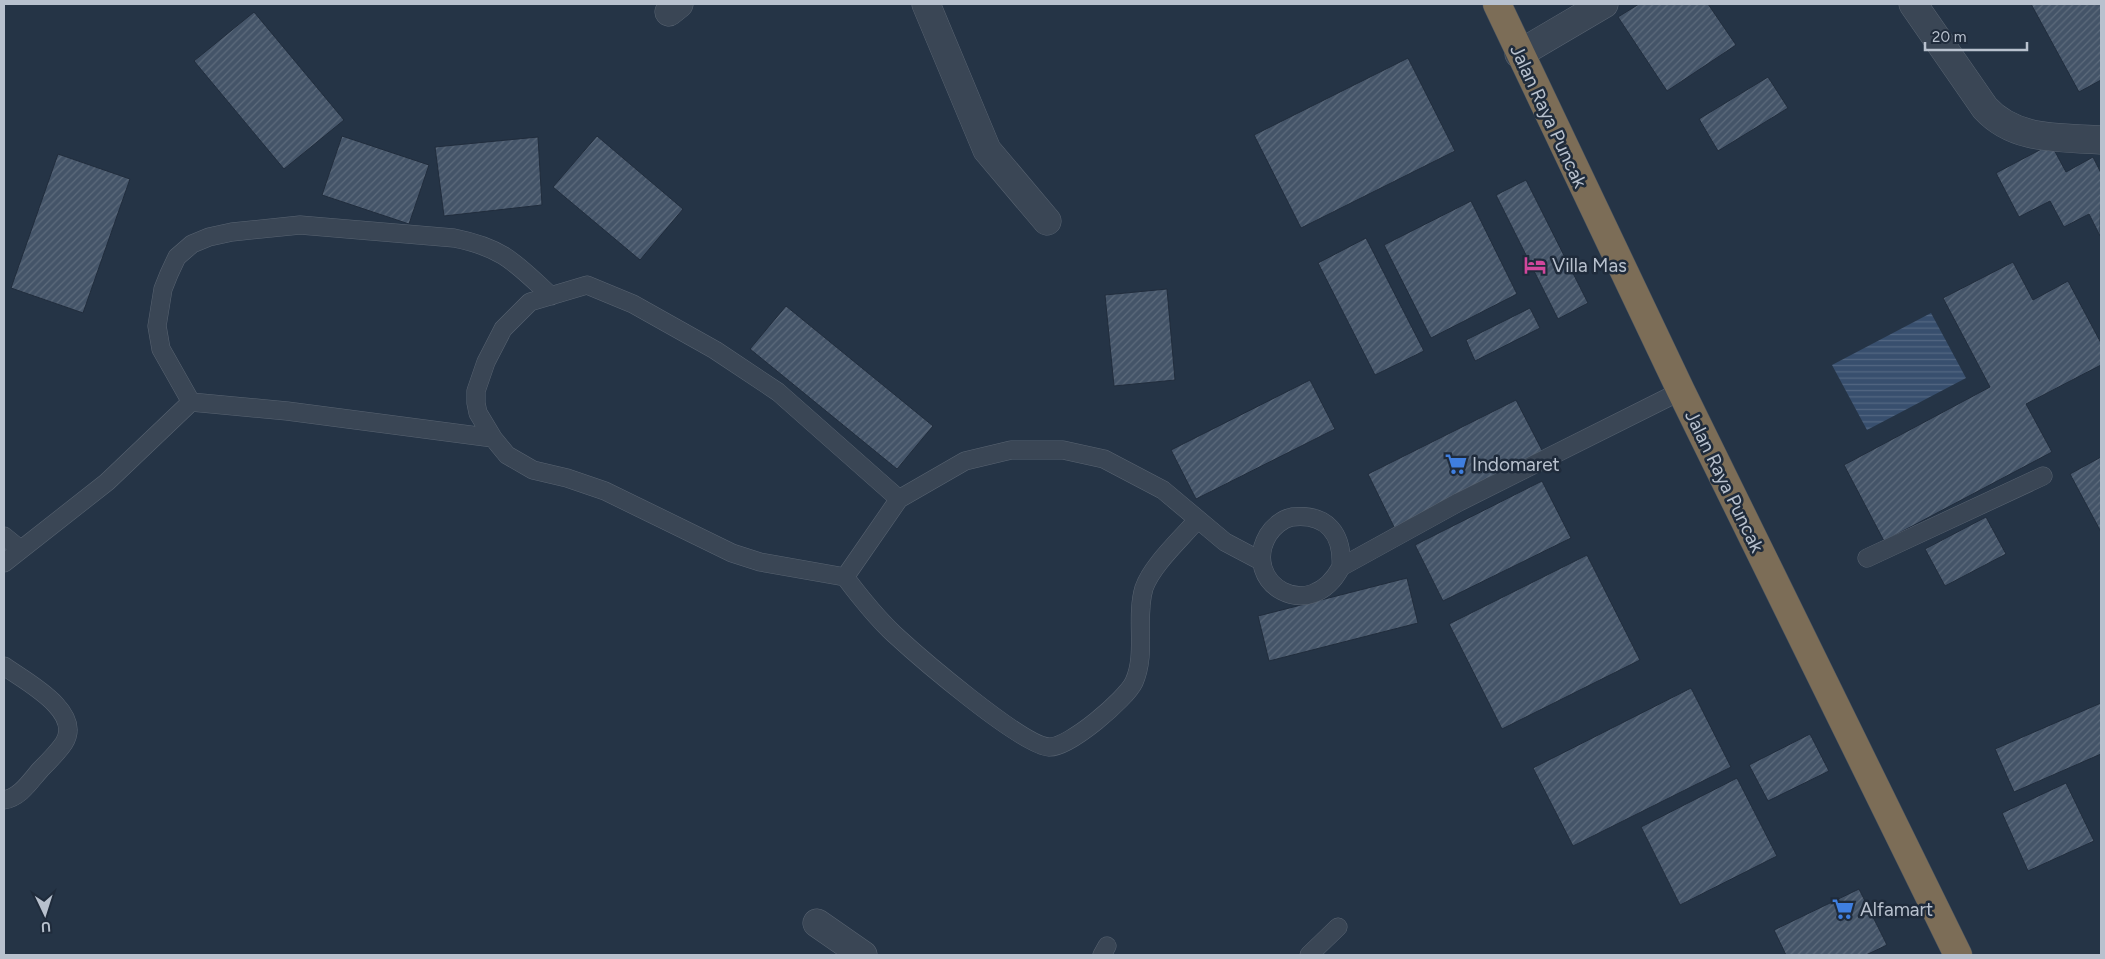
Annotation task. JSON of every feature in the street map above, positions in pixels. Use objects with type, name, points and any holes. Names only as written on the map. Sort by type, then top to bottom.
[{"type":"highway","name":"Jalan Raya Puncak","points":[[1497,4],[1519,54],[1681,391],[1958,955]]},
{"type":"street","points":[[926,4],[987,150],[1047,221]]},
{"type":"street","points":[[1519,54],[1604,4]]},
{"type":"street","points":[[1913,4],[1984,108],[1998,121],[2014,130],[2031,134],[2101,140]]},
{"type":"street","points":[[817,923],[863,955]]},
{"type":"lane","points":[[191,402],[161,349],[157,326],[163,290],[177,257],[192,244],[209,237],[300,225],[454,238],[474,242],[510,258],[551,296]]},
{"type":"lane","points":[[899,499],[778,392],[715,350],[633,304],[587,285],[530,302],[517,313],[492,346],[476,391],[478,413],[492,438],[507,455],[524,466],[605,491],[732,553],[760,562],[845,577],[860,597],[894,634],[980,705],[1025,738],[1048,747],[1059,747],[1082,733],[1134,683],[1138,668],[1141,615],[1148,578],[1197,520]]},
{"type":"lane","points":[[1341,567],[1459,502],[1681,391]]},
{"type":"lane","points":[[4,563],[107,482],[191,402],[287,411],[492,438]]},
{"type":"lane","points":[[845,577],[899,499],[965,461],[986,454],[1011,450],[1063,450],[1104,459],[1163,490],[1225,542],[1261,561]]},
{"type":"lane","points":[[1867,558],[2043,476]]},
{"type":"lane","points":[[1305,516],[1322,521],[1335,533],[1342,549],[1341,567],[1334,581],[1322,591],[1307,596],[1291,595],[1277,588],[1266,576],[1261,561],[1264,544],[1273,528],[1287,518],[1305,516]]},
{"type":"lane","points":[[4,536],[20,549]]},
{"type":"lane","points":[[4,666],[53,701],[62,710],[67,729],[64,743],[20,794],[4,800]]},
{"type":"lane","points":[[1309,955],[1338,927]]},
{"type":"water","points":[[1931,313],[1966,378],[1867,430],[1832,365]]},
{"type":"building","points":[[1639,4],[1708,4],[1736,45],[1667,91],[1618,17]]},
{"type":"building","points":[[2031,4],[2101,4],[2101,80],[2079,92]]},
{"type":"building","points":[[254,12],[344,120],[284,169],[194,61]]},
{"type":"building","points":[[1408,58],[1455,151],[1301,228],[1254,135]]},
{"type":"building","points":[[1768,77],[1788,108],[1718,151],[1699,119]]},
{"type":"building","points":[[342,136],[429,165],[409,224],[322,195]]},
{"type":"building","points":[[597,136],[683,209],[640,260],[553,187]]},
{"type":"building","points":[[538,137],[542,205],[444,216],[435,147]]},
{"type":"building","points":[[2051,144],[2066,172],[2093,157],[2101,173],[2100,236],[2089,214],[2064,227],[2050,201],[2019,217],[1996,173]]},
{"type":"building","points":[[58,154],[130,179],[83,313],[11,288]]},
{"type":"building","points":[[1526,180],[1588,303],[1558,319],[1496,195]]},
{"type":"building","points":[[1471,201],[1517,294],[1431,338],[1384,245]]},
{"type":"building","points":[[1366,238],[1424,351],[1375,375],[1318,263]]},
{"type":"building","points":[[2013,262],[2033,300],[2068,281],[2101,343],[2101,365],[2026,404],[2052,452],[1884,541],[1844,465],[1990,387],[1943,298]]},
{"type":"building","points":[[1167,289],[1175,380],[1114,386],[1105,295]]},
{"type":"building","points":[[786,306],[933,426],[897,469],[750,349]]},
{"type":"building","points":[[1530,308],[1540,328],[1475,361],[1466,340]]},
{"type":"building","points":[[1310,380],[1335,429],[1196,499],[1171,450]]},
{"type":"building","name":"Indomaret","points":[[1516,400],[1544,454],[1395,529],[1368,474]]},
{"type":"building","points":[[2101,457],[2101,532],[2070,474]]},
{"type":"building","points":[[1542,481],[1571,538],[1443,601],[1415,545]]},
{"type":"building","points":[[1986,517],[2006,554],[1945,586],[1925,549]]},
{"type":"building","points":[[1587,555],[1640,660],[1502,729],[1449,624]]},
{"type":"building","points":[[1407,578],[1418,623],[1269,661],[1258,616]]},
{"type":"building","points":[[1691,688],[1731,767],[1573,846],[1533,768]]},
{"type":"building","points":[[2101,703],[2101,754],[2014,792],[1995,749]]},
{"type":"building","points":[[1810,734],[1829,771],[1768,801],[1749,765]]},
{"type":"building","points":[[1737,778],[1777,856],[1680,905],[1641,827]]},
{"type":"building","points":[[2066,783],[2094,841],[2028,871],[2002,813]]},
{"type":"building","name":"Alfamart","points":[[1859,889],[1887,945],[1866,955],[1786,955],[1774,930]]},
{"type":"place","name":"Villa Mas","points":[[1535,265]]},
{"type":"place","name":"Indomaret","points":[[1456,464]]},
{"type":"place","name":"Alfamart","points":[[1843,909]]}]
